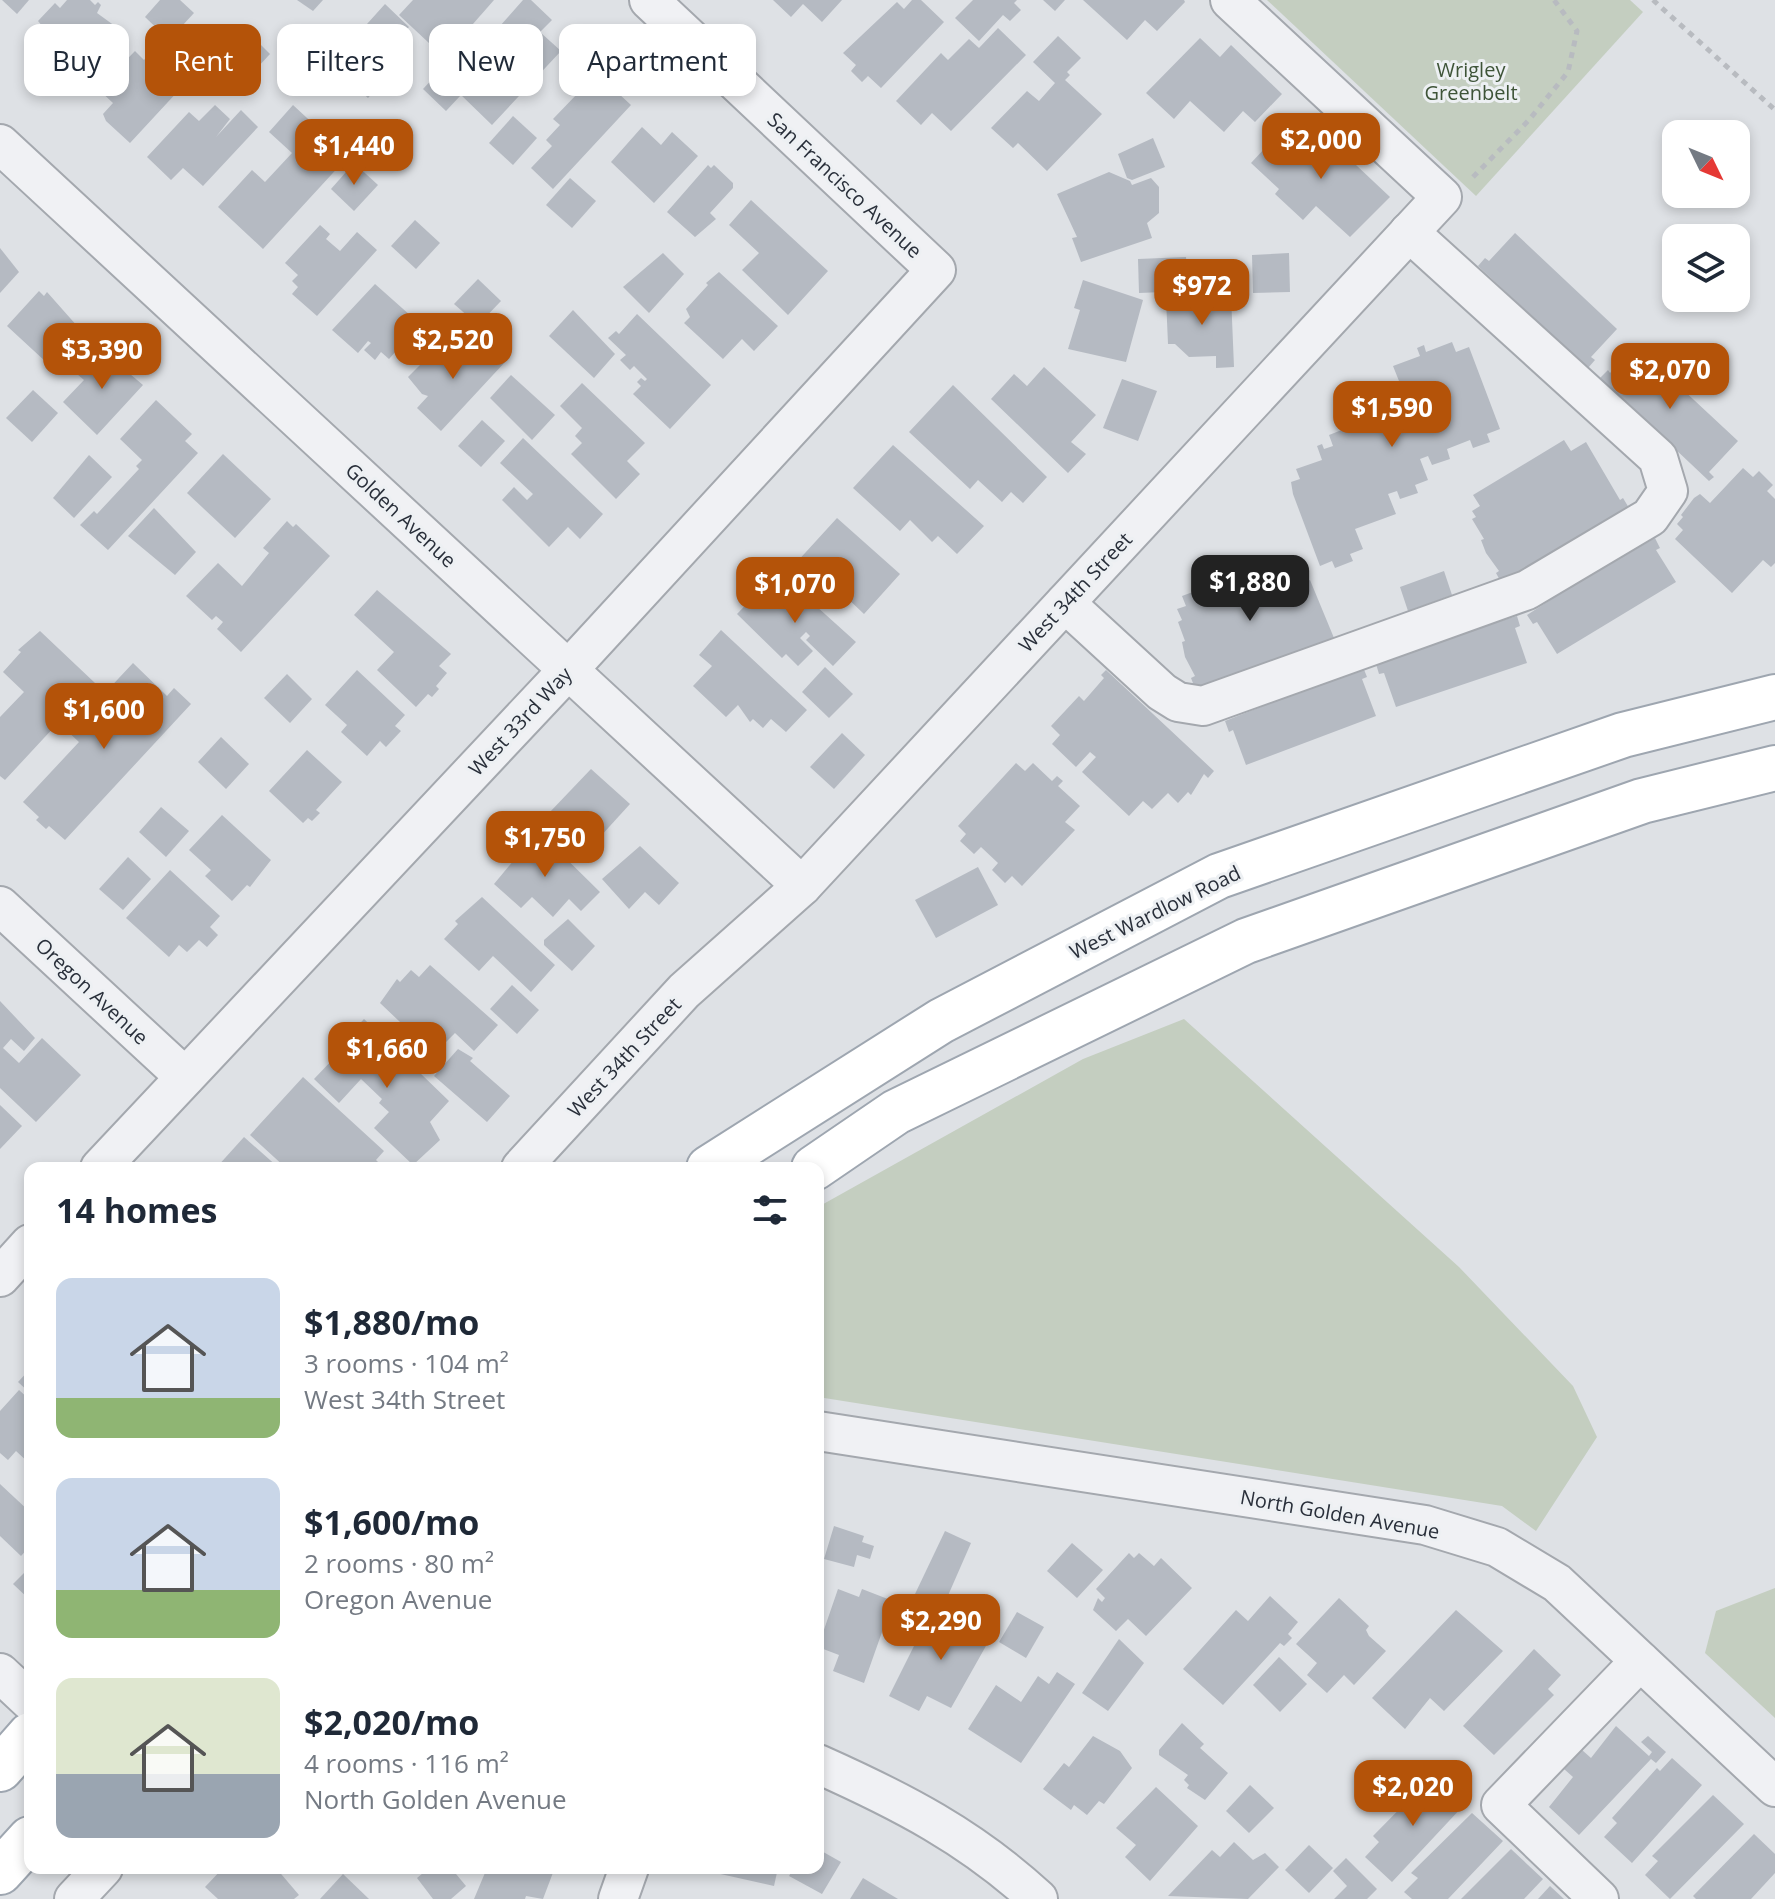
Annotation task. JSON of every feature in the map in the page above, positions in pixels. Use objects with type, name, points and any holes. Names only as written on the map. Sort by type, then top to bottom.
[{"type":"main road","name":"West Wardlow Road","points":[[718,1162],[941,1021],[1219,876],[1623,735],[1775,697]]},
{"type":"main road","points":[[823,1162],[896,1112],[1246,941],[1642,801],[1775,768]]},
{"type":"main road","points":[[0,1769],[24,1742]]},
{"type":"main road","points":[[0,1872],[24,1846]]},
{"type":"street","name":"San Francisco Avenue","points":[[649,0],[936,270]]},
{"type":"street","points":[[1230,0],[1442,197]]},
{"type":"street","name":"Golden Avenue","points":[[0,144],[802,886]]},
{"type":"street","name":"West 34th Street","points":[[527,1162],[684,991],[802,886],[1442,197]]},
{"type":"street","points":[[1065,603],[1162,692],[1178,702],[1203,706],[1527,590],[1650,517],[1661,506],[1668,491],[1658,458],[1409,232]]},
{"type":"street","name":"West 33rd Way","points":[[106,1162],[568,670],[936,270]]},
{"type":"street","name":"Oregon Avenue","points":[[0,906],[185,1077]]},
{"type":"street","points":[[0,1277],[24,1251]]},
{"type":"street","name":"North Golden Avenue","points":[[824,1432],[1425,1525],[1497,1547],[1557,1583],[1775,1787]]},
{"type":"street","points":[[1599,1899],[1501,1805],[1640,1661]]},
{"type":"street","points":[[0,1673],[24,1695]]},
{"type":"street","points":[[824,1767],[919,1811],[997,1861],[1038,1899]]},
{"type":"street","points":[[74,1899],[97,1874]]},
{"type":"street","points":[[618,1899],[627,1874]]},
{"type":"path","points":[[1442,197],[1480,172],[1568,72],[1577,31],[1554,0]]},
{"type":"path","points":[[1653,0],[1775,110]]},
{"type":"green space","name":"Wrigley Greenbelt","points":[[1267,0],[1630,0],[1643,12],[1476,196]]},
{"type":"green space","points":[[1184,1019],[1459,1267],[1573,1386],[1597,1437],[1536,1531],[1502,1506],[824,1398],[824,1204],[1083,1059]]},
{"type":"green space","points":[[1775,1588],[1775,1718],[1705,1653],[1716,1611]]},
{"type":"building","points":[[2,0],[29,0],[17,14]]},
{"type":"building","points":[[67,0],[90,0],[95,5],[98,2],[101,5],[97,13],[112,24],[40,24],[38,21],[55,3],[60,8]]},
{"type":"building","points":[[160,0],[180,0],[194,13],[184,24],[152,24],[145,17]]},
{"type":"building","points":[[297,0],[323,0],[313,11]]},
{"type":"building","points":[[413,0],[494,0],[473,24],[429,24],[429,43],[413,28],[413,24],[399,15]]},
{"type":"building","points":[[523,0],[531,0],[552,20],[543,29],[543,24],[502,24]]},
{"type":"building","points":[[773,0],[842,0],[822,22],[803,4],[791,17]]},
{"type":"building","points":[[912,0],[921,0],[944,22],[881,88],[868,76],[862,82],[851,71],[856,65],[843,53],[897,2],[904,9]]},
{"type":"building","points":[[973,0],[1017,0],[1014,3],[1021,10],[1010,21],[1003,15],[979,41],[955,18]]},
{"type":"building","points":[[1043,0],[1065,0],[1055,11]]},
{"type":"building","points":[[1083,0],[1185,2],[1157,31],[1145,20],[1127,40]]},
{"type":"building","points":[[385,4],[406,24],[367,24]]},
{"type":"building","points":[[998,28],[1026,55],[951,131],[932,113],[921,125],[896,101],[941,53],[948,60],[969,39],[979,48]]},
{"type":"building","points":[[543,35],[559,49],[543,70]]},
{"type":"building","points":[[1058,36],[1081,58],[1067,72],[1070,75],[1065,80],[1102,114],[1047,171],[1018,143],[1013,148],[991,128],[1027,91],[1039,101],[1055,83],[1033,62]]},
{"type":"building","points":[[1200,38],[1220,57],[1231,45],[1282,94],[1255,122],[1243,111],[1224,132],[1190,101],[1174,119],[1146,93]]},
{"type":"building","points":[[261,45],[270,54],[261,64]]},
{"type":"building","points":[[135,51],[144,60],[145,96],[174,96],[130,143],[106,121],[103,114],[113,103],[106,96],[129,96],[129,57]]},
{"type":"building","points":[[430,96],[460,96],[446,111]]},
{"type":"building","points":[[462,96],[519,96],[492,125]]},
{"type":"building","points":[[575,96],[621,96],[631,105],[553,189],[531,168],[552,146],[546,140],[560,125],[553,119]]},
{"type":"building","points":[[215,105],[230,119],[216,137],[241,110],[258,127],[203,186],[183,168],[171,180],[147,157],[189,112],[199,121]]},
{"type":"building","points":[[293,105],[333,142],[327,148],[343,162],[263,249],[218,207],[252,170],[265,182],[292,153],[269,132]]},
{"type":"building","points":[[513,116],[537,138],[513,165],[489,143]]},
{"type":"building","points":[[642,127],[661,145],[672,132],[698,156],[654,203],[611,162]]},
{"type":"building","points":[[1280,132],[1300,151],[1316,133],[1320,136],[1322,133],[1390,197],[1350,237],[1316,206],[1303,220],[1275,194],[1279,189],[1251,163]]},
{"type":"building","points":[[1153,138],[1165,167],[1132,180],[1127,178],[1118,154]]},
{"type":"building","points":[[354,163],[378,185],[354,211],[331,189]]},
{"type":"building","points":[[708,165],[711,168],[714,165],[733,183],[733,188],[710,213],[716,219],[695,237],[667,212]]},
{"type":"building","points":[[1109,172],[1130,181],[1132,185],[1151,178],[1159,187],[1159,213],[1147,223],[1152,238],[1081,262],[1072,238],[1077,237],[1057,194]]},
{"type":"building","points":[[570,178],[596,201],[572,228],[546,205]]},
{"type":"building","points":[[751,200],[828,271],[788,315],[742,270],[759,253],[729,225]]},
{"type":"building","points":[[415,220],[440,243],[416,269],[391,246]]},
{"type":"building","points":[[320,225],[330,234],[326,239],[340,251],[357,232],[377,250],[317,316],[292,294],[298,287],[292,281],[298,275],[285,263]]},
{"type":"building","points":[[1515,233],[1617,329],[1591,357],[1595,360],[1588,368],[1478,266],[1485,258],[1489,261]]},
{"type":"building","points":[[0,248],[19,272],[0,293]]},
{"type":"building","points":[[663,253],[684,274],[649,313],[623,287]]},
{"type":"building","points":[[1289,253],[1290,292],[1253,293],[1252,255]]},
{"type":"building","points":[[1186,257],[1188,291],[1139,293],[1138,259]]},
{"type":"building","points":[[719,272],[778,326],[754,351],[742,339],[723,359],[684,323],[690,317],[686,309]]},
{"type":"building","points":[[478,279],[501,301],[478,325],[454,304]]},
{"type":"building","points":[[1083,280],[1143,300],[1126,362],[1068,349],[1080,310],[1074,308]]},
{"type":"building","points":[[375,284],[420,324],[389,359],[381,352],[375,360],[364,350],[371,343],[368,341],[358,353],[332,330]]},
{"type":"building","points":[[39,291],[44,296],[47,292],[78,327],[46,362],[7,326]]},
{"type":"building","points":[[1231,295],[1234,367],[1216,368],[1216,356],[1189,357],[1175,344],[1168,344],[1166,298]]},
{"type":"building","points":[[573,310],[615,354],[594,378],[549,336]]},
{"type":"building","points":[[637,314],[711,385],[670,429],[633,394],[641,386],[637,382],[641,378],[647,379],[634,366],[630,370],[620,360],[626,355],[608,338],[616,331],[619,334]]},
{"type":"building","points":[[480,339],[505,362],[441,431],[417,408],[428,396],[422,394],[408,377],[440,345],[459,362]]},
{"type":"building","points":[[1452,342],[1456,352],[1469,347],[1500,429],[1487,434],[1490,442],[1473,448],[1470,440],[1447,449],[1450,459],[1432,465],[1428,456],[1420,459],[1428,480],[1415,485],[1418,493],[1400,499],[1397,491],[1388,494],[1396,514],[1355,529],[1363,549],[1350,554],[1353,561],[1335,568],[1332,561],[1320,566],[1293,494],[1291,482],[1300,479],[1296,469],[1322,460],[1317,446],[1322,444],[1324,449],[1333,446],[1329,435],[1367,420],[1360,401],[1401,386],[1393,366],[1420,356],[1417,348],[1424,345],[1426,352]]},
{"type":"building","points":[[1636,346],[1738,441],[1709,472],[1714,477],[1709,481],[1600,378],[1608,370],[1610,373]]},
{"type":"building","points":[[102,348],[133,371],[130,374],[143,385],[97,435],[63,402],[84,380],[77,374]]},
{"type":"building","points":[[1044,367],[1096,415],[1071,442],[1086,454],[1068,473],[991,399],[1014,374],[1027,386]]},
{"type":"building","points":[[511,375],[555,415],[532,440],[490,398]]},
{"type":"building","points":[[1122,379],[1157,391],[1138,441],[1103,428]]},
{"type":"building","points":[[582,383],[645,443],[627,461],[640,474],[616,499],[571,454],[582,443],[575,436],[582,428],[560,406]]},
{"type":"building","points":[[953,385],[1047,477],[1023,503],[1011,492],[1002,502],[978,480],[970,489],[909,432]]},
{"type":"building","points":[[33,390],[58,413],[32,442],[6,418]]},
{"type":"building","points":[[156,400],[192,434],[185,441],[198,453],[108,550],[80,525],[94,511],[97,514],[139,469],[136,466],[142,460],[120,439]]},
{"type":"building","points":[[482,420],[505,441],[481,467],[458,446]]},
{"type":"building","points":[[523,438],[603,514],[580,539],[568,527],[549,547],[502,500],[514,487],[527,500],[533,494],[500,463]]},
{"type":"building","points":[[1564,440],[1571,451],[1586,442],[1620,500],[1623,498],[1629,508],[1502,584],[1496,573],[1499,571],[1486,553],[1481,540],[1484,539],[1472,519],[1476,517],[1472,511],[1480,506],[1473,495]]},
{"type":"building","points":[[893,445],[984,526],[957,554],[938,536],[932,542],[910,520],[900,531],[853,488]]},
{"type":"building","points":[[223,454],[271,499],[235,538],[187,493]]},
{"type":"building","points":[[89,455],[112,477],[74,518],[53,498]]},
{"type":"building","points":[[1743,468],[1753,477],[1759,471],[1773,485],[1767,491],[1775,499],[1775,563],[1771,567],[1763,560],[1732,593],[1675,539],[1683,530],[1677,524],[1683,517],[1681,515],[1694,498],[1700,494],[1710,503]]},
{"type":"building","points":[[154,508],[196,552],[175,575],[128,536]]},
{"type":"building","points":[[837,518],[900,574],[864,614],[844,595],[833,598],[795,564]]},
{"type":"building","points":[[287,521],[293,527],[296,524],[330,556],[241,652],[217,629],[223,622],[216,616],[212,620],[186,596],[218,563],[242,586],[269,553],[263,548]]},
{"type":"building","points":[[1655,538],[1660,548],[1656,550],[1676,582],[1557,654],[1537,622],[1533,624],[1527,615],[1611,561]]},
{"type":"building","points":[[1281,558],[1286,570],[1295,567],[1305,582],[1310,580],[1334,638],[1196,691],[1191,678],[1195,676],[1185,657],[1182,642],[1185,641],[1178,622],[1182,620],[1177,609],[1186,606],[1182,596],[1241,574],[1245,583],[1254,580],[1251,567]]},
{"type":"building","points":[[1444,571],[1452,595],[1408,611],[1400,587]]},
{"type":"building","points":[[787,579],[790,583],[793,580],[798,584],[795,587],[856,642],[833,666],[806,640],[810,636],[806,632],[800,638],[813,651],[798,666],[786,654],[782,658],[737,614],[760,590],[770,600]]},
{"type":"building","points":[[377,590],[451,654],[439,666],[447,673],[436,686],[439,689],[432,697],[428,694],[416,707],[377,670],[394,652],[354,615]]},
{"type":"building","points":[[1517,616],[1520,626],[1515,628],[1527,663],[1396,707],[1384,673],[1379,674],[1376,664],[1423,645]]},
{"type":"building","points":[[721,630],[807,710],[786,732],[771,719],[763,728],[753,719],[750,722],[738,705],[726,717],[693,686],[712,666],[699,655]]},
{"type":"building","points":[[40,631],[95,683],[5,780],[0,776],[0,717],[24,692],[3,672],[21,652],[18,650]]},
{"type":"building","points":[[133,663],[167,696],[174,688],[191,704],[65,840],[49,826],[46,829],[36,820],[39,817],[23,802],[79,742],[65,729],[89,702],[123,733],[134,721],[104,694]]},
{"type":"building","points":[[825,667],[853,694],[829,718],[802,692]]},
{"type":"building","points":[[1363,667],[1367,677],[1362,679],[1376,716],[1246,765],[1233,730],[1229,732],[1225,721],[1271,703],[1269,701]]},
{"type":"building","points":[[357,670],[405,715],[395,726],[401,731],[386,747],[380,741],[367,756],[341,732],[347,725],[325,705]]},
{"type":"building","points":[[1106,670],[1214,771],[1208,778],[1204,774],[1191,795],[1188,792],[1178,803],[1168,793],[1152,809],[1143,801],[1129,816],[1082,772],[1096,757],[1090,752],[1076,767],[1052,744],[1060,735],[1051,726],[1079,696],[1084,701],[1104,678],[1101,675]]},
{"type":"building","points":[[287,674],[312,699],[290,723],[264,698]]},
{"type":"building","points":[[842,733],[865,755],[834,789],[810,767]]},
{"type":"building","points":[[221,737],[249,764],[226,789],[198,762]]},
{"type":"building","points":[[307,750],[342,782],[316,810],[320,813],[312,821],[308,818],[303,823],[269,791]]},
{"type":"building","points":[[1016,763],[1025,771],[1033,763],[1052,781],[1057,776],[1063,781],[1058,786],[1080,806],[1065,822],[1075,830],[1022,886],[1012,876],[1005,883],[992,870],[998,863],[981,847],[974,854],[960,841],[966,834],[958,826]]},
{"type":"building","points":[[591,769],[630,804],[589,849],[549,813]]},
{"type":"building","points":[[161,807],[189,831],[166,857],[139,832]]},
{"type":"building","points":[[222,815],[271,860],[250,887],[247,885],[232,901],[205,876],[211,870],[189,850]]},
{"type":"building","points":[[538,831],[600,892],[581,911],[569,899],[553,917],[532,897],[521,908],[494,884]]},
{"type":"building","points":[[640,846],[679,883],[659,905],[645,892],[629,909],[602,879]]},
{"type":"building","points":[[128,857],[151,879],[123,910],[99,889]]},
{"type":"building","points":[[978,867],[998,905],[936,938],[915,900]]},
{"type":"building","points":[[170,870],[220,916],[210,927],[218,935],[207,947],[199,940],[187,952],[179,945],[169,957],[126,918]]},
{"type":"building","points":[[482,897],[555,965],[531,992],[493,956],[479,971],[444,939],[458,924],[455,921]]},
{"type":"building","points":[[568,919],[595,946],[572,971],[544,945],[544,940]]},
{"type":"building","points":[[430,965],[498,1025],[474,1051],[455,1033],[445,1043],[433,1043],[422,1037],[419,1040],[380,1003],[397,979],[400,982],[411,970],[419,977]]},
{"type":"building","points":[[512,985],[539,1010],[517,1034],[490,1009]]},
{"type":"building","points":[[0,1001],[35,1038],[24,1051],[11,1039],[3,1048],[19,1063],[42,1038],[81,1075],[36,1122],[0,1088]]},
{"type":"building","points":[[364,1019],[449,1101],[430,1122],[440,1140],[416,1162],[410,1162],[374,1128],[389,1112],[379,1103],[382,1099],[361,1079],[339,1103],[314,1079],[336,1056],[332,1053]]},
{"type":"building","points":[[458,1049],[473,1058],[470,1061],[510,1096],[487,1122],[434,1076]]},
{"type":"building","points":[[303,1077],[384,1151],[376,1160],[378,1162],[279,1162],[250,1135]]},
{"type":"building","points":[[0,1105],[22,1126],[0,1149]]},
{"type":"building","points":[[244,1137],[272,1162],[221,1162]]},
{"type":"building","points":[[19,1390],[24,1395],[24,1458],[16,1451],[8,1460],[0,1453],[0,1411]]},
{"type":"building","points":[[0,1484],[24,1506],[24,1553],[21,1556],[0,1536]]},
{"type":"building","points":[[834,1526],[864,1536],[862,1542],[874,1546],[870,1559],[857,1555],[854,1567],[824,1559]]},
{"type":"building","points":[[945,1531],[971,1543],[943,1607],[915,1594]]},
{"type":"building","points":[[1072,1543],[1103,1570],[1077,1598],[1047,1571]]},
{"type":"building","points":[[1129,1553],[1134,1558],[1139,1553],[1154,1566],[1161,1558],[1192,1588],[1146,1636],[1128,1619],[1116,1631],[1093,1610],[1098,1598],[1102,1602],[1105,1598],[1096,1589]]},
{"type":"building","points":[[24,1573],[24,1594],[13,1584]]},
{"type":"building","points":[[838,1589],[859,1597],[862,1589],[893,1601],[864,1683],[833,1671],[839,1655],[824,1649],[824,1630]]},
{"type":"building","points":[[1270,1596],[1298,1622],[1288,1634],[1292,1638],[1284,1646],[1280,1643],[1223,1705],[1183,1669],[1236,1610],[1248,1621]]},
{"type":"building","points":[[1339,1598],[1369,1626],[1366,1630],[1369,1636],[1386,1651],[1354,1685],[1344,1675],[1327,1693],[1307,1675],[1317,1663],[1296,1644]]},
{"type":"building","points":[[948,1610],[978,1625],[975,1629],[991,1637],[951,1708],[927,1696],[919,1711],[889,1696],[918,1638],[924,1641],[939,1611],[946,1614]]},
{"type":"building","points":[[1456,1610],[1503,1651],[1444,1711],[1430,1698],[1405,1729],[1372,1698]]},
{"type":"building","points":[[1017,1612],[1044,1627],[1026,1658],[999,1642]]},
{"type":"building","points":[[1119,1639],[1144,1663],[1108,1711],[1082,1693]]},
{"type":"building","points":[[1534,1649],[1561,1675],[1548,1689],[1554,1695],[1494,1755],[1463,1726]]},
{"type":"building","points":[[1279,1657],[1307,1684],[1280,1712],[1253,1685]]},
{"type":"building","points":[[1057,1672],[1075,1684],[1021,1763],[968,1729],[996,1685],[1021,1702],[1038,1676],[1049,1684]]},
{"type":"building","points":[[1182,1723],[1204,1744],[1200,1748],[1228,1773],[1205,1800],[1187,1788],[1189,1785],[1184,1780],[1188,1775],[1159,1755],[1159,1750]]},
{"type":"building","points":[[1616,1726],[1649,1756],[1652,1752],[1641,1742],[1648,1736],[1666,1752],[1656,1763],[1651,1759],[1579,1835],[1549,1807],[1573,1777],[1564,1769],[1582,1750],[1591,1758]]},
{"type":"building","points":[[1093,1736],[1120,1751],[1132,1768],[1104,1804],[1099,1801],[1087,1815],[1074,1805],[1071,1810],[1043,1789],[1064,1763],[1069,1767]]},
{"type":"building","points":[[1672,1758],[1702,1785],[1632,1863],[1604,1837],[1617,1823],[1612,1818],[1657,1768],[1660,1771]]},
{"type":"building","points":[[1432,1776],[1463,1806],[1392,1882],[1365,1857],[1379,1842],[1373,1836]]},
{"type":"building","points":[[1250,1785],[1274,1808],[1249,1833],[1226,1811]]},
{"type":"building","points":[[1156,1787],[1198,1826],[1150,1881],[1125,1857],[1136,1845],[1116,1828]]},
{"type":"building","points":[[1713,1795],[1744,1824],[1670,1899],[1645,1875],[1658,1861],[1652,1856]]},
{"type":"building","points":[[1472,1813],[1503,1841],[1448,1899],[1412,1899],[1404,1892],[1418,1878],[1411,1873]]},
{"type":"building","points":[[1754,1834],[1775,1854],[1775,1873],[1751,1899],[1696,1899],[1693,1896]]},
{"type":"building","points":[[1234,1842],[1253,1860],[1265,1853],[1279,1867],[1248,1899],[1168,1896],[1212,1850],[1220,1857]]},
{"type":"building","points":[[1309,1845],[1333,1868],[1309,1893],[1285,1870]]},
{"type":"building","points":[[1511,1849],[1543,1879],[1524,1899],[1461,1899]]},
{"type":"building","points":[[824,1852],[841,1862],[822,1894],[789,1876],[824,1874]]},
{"type":"building","points":[[1346,1858],[1377,1889],[1367,1899],[1334,1899],[1347,1886],[1333,1871]]},
{"type":"building","points":[[217,1874],[281,1874],[299,1895],[294,1899],[218,1899],[205,1887]]},
{"type":"building","points":[[343,1874],[369,1899],[320,1899]]},
{"type":"building","points":[[422,1874],[456,1874],[466,1886],[451,1899],[433,1899],[417,1878]]},
{"type":"building","points":[[484,1874],[552,1874],[543,1899],[526,1896],[525,1899],[474,1899]]},
{"type":"building","points":[[720,1874],[777,1874],[774,1886]]},
{"type":"building","points":[[863,1878],[898,1899],[850,1899]]},
{"type":"building","points":[[1550,1886],[1564,1899],[1538,1899]]}]
